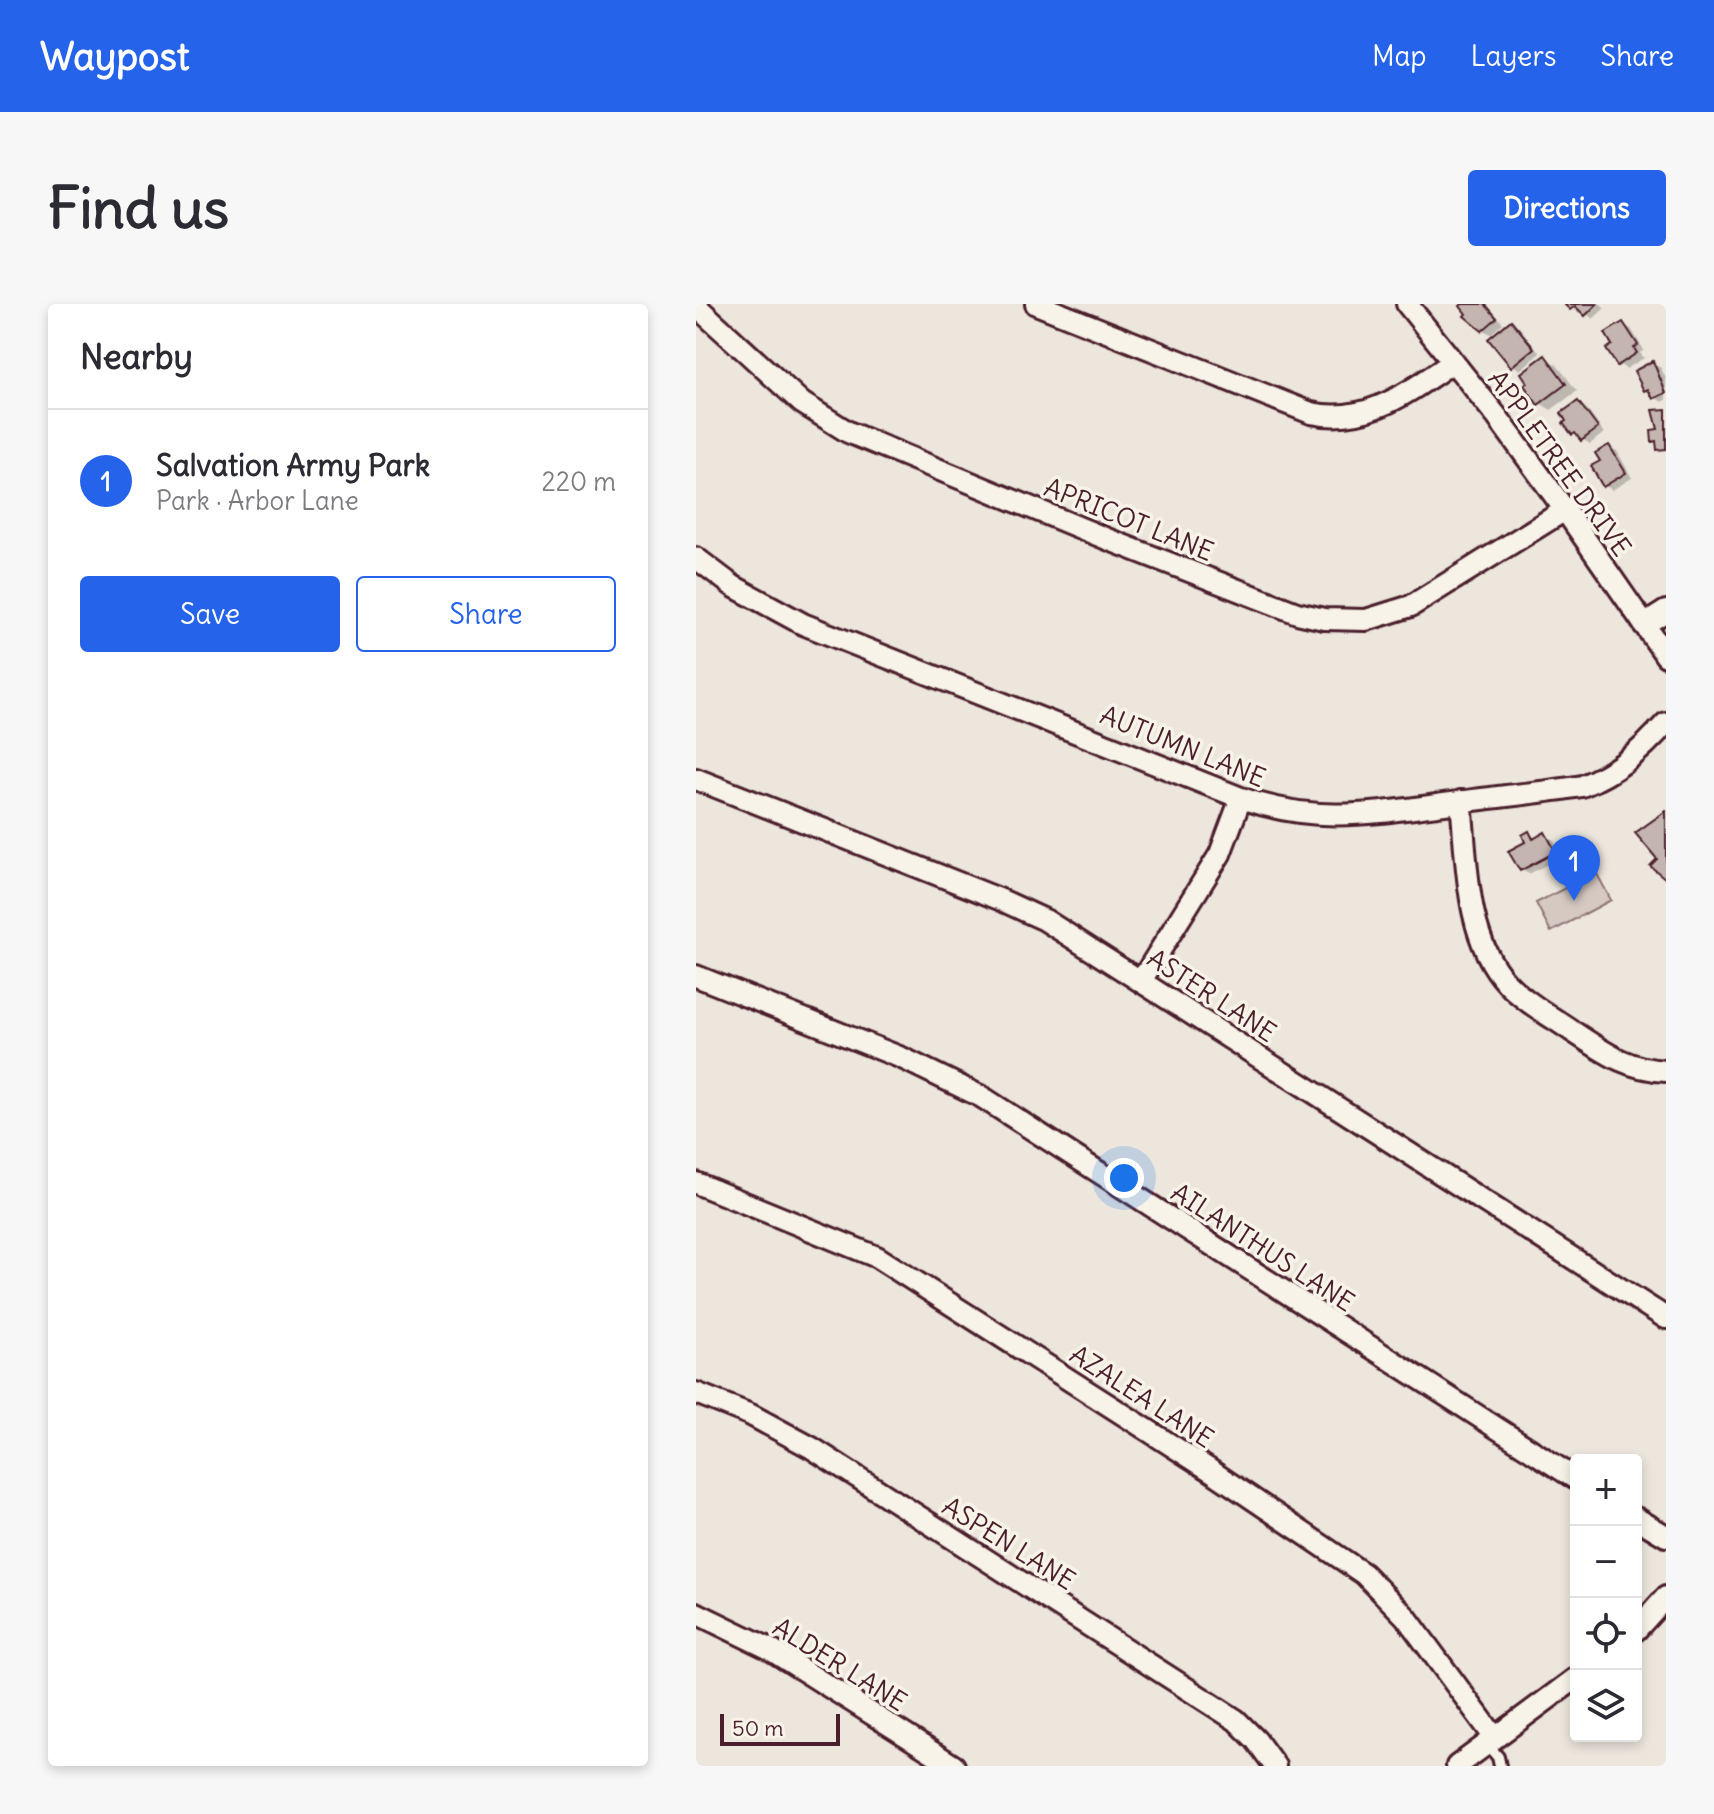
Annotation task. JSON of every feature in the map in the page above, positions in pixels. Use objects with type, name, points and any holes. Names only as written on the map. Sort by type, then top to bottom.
[{"type":"street","points":[[1036,304],[1311,413],[1328,417],[1349,417],[1377,409],[1453,362]]},
{"type":"street","name":"APPLETREE DRIVE","points":[[1407,304],[1565,510],[1666,656]]},
{"type":"street","name":"APRICOT LANE","points":[[696,306],[802,403],[848,432],[1297,613],[1324,619],[1366,620],[1411,606],[1565,510]]},
{"type":"street","name":"AUTUMN LANE","points":[[696,558],[733,586],[803,624],[1241,798],[1296,814],[1328,816],[1582,786],[1626,764],[1666,723]]},
{"type":"street","points":[[1644,625],[1666,611]]},
{"type":"street","name":"ASTER LANE","points":[[696,779],[1010,904],[1076,937],[1666,1318]]},
{"type":"street","points":[[1141,981],[1220,854],[1241,798]]},
{"type":"street","points":[[1461,801],[1476,925],[1482,945],[1494,966],[1507,983],[1536,1007],[1615,1059],[1645,1069],[1666,1071]]},
{"type":"street","name":"AILANTHUS LANE","points":[[696,976],[902,1058],[982,1097],[1570,1475]]},
{"type":"street","name":"AZALEA LANE","points":[[696,1183],[877,1257],[1210,1470],[1342,1559],[1375,1584],[1406,1617],[1491,1741]]},
{"type":"street","name":"ASPEN LANE","points":[[696,1393],[780,1429],[1041,1594],[1236,1720],[1275,1766]]},
{"type":"street","points":[[1642,1522],[1666,1536]]},
{"type":"street","points":[[1642,1623],[1666,1597]]},
{"type":"street","name":"ALDER LANE","points":[[696,1613],[768,1648],[954,1766]]},
{"type":"street","points":[[1457,1766],[1570,1682]]},
{"type":"lane","points":[[1491,1741],[1500,1766]]},
{"type":"shaded area","points":[[1596,872],[1611,900],[1551,932],[1536,903]]},
{"type":"building","points":[[1462,304],[1485,304],[1497,318],[1482,331],[1464,316]]},
{"type":"building","points":[[1564,304],[1597,304],[1585,316],[1575,306],[1570,310]]},
{"type":"building","points":[[1511,320],[1534,348],[1511,367],[1488,339]]},
{"type":"building","points":[[1623,322],[1638,345],[1634,348],[1637,353],[1617,366],[1606,349],[1612,345],[1605,333]]},
{"type":"building","points":[[1545,355],[1566,384],[1538,405],[1524,385],[1527,382],[1521,373]]},
{"type":"building","points":[[1653,361],[1666,393],[1653,399],[1648,389],[1644,391],[1634,371]]},
{"type":"building","points":[[1578,401],[1598,428],[1581,441],[1563,423],[1566,421],[1561,413]]},
{"type":"building","points":[[1666,409],[1666,449],[1657,450],[1656,441],[1652,442],[1651,430],[1658,429],[1653,410]]},
{"type":"building","points":[[1609,445],[1626,473],[1603,487],[1591,466],[1600,461],[1595,453]]},
{"type":"building","points":[[1666,811],[1666,879],[1650,866],[1657,859],[1635,833]]},
{"type":"building","points":[[1529,831],[1533,839],[1545,832],[1556,852],[1520,871],[1508,851],[1525,842],[1522,835]]},
{"type":"place","name":"Salvation Army Park","points":[[1574,901]]}]
